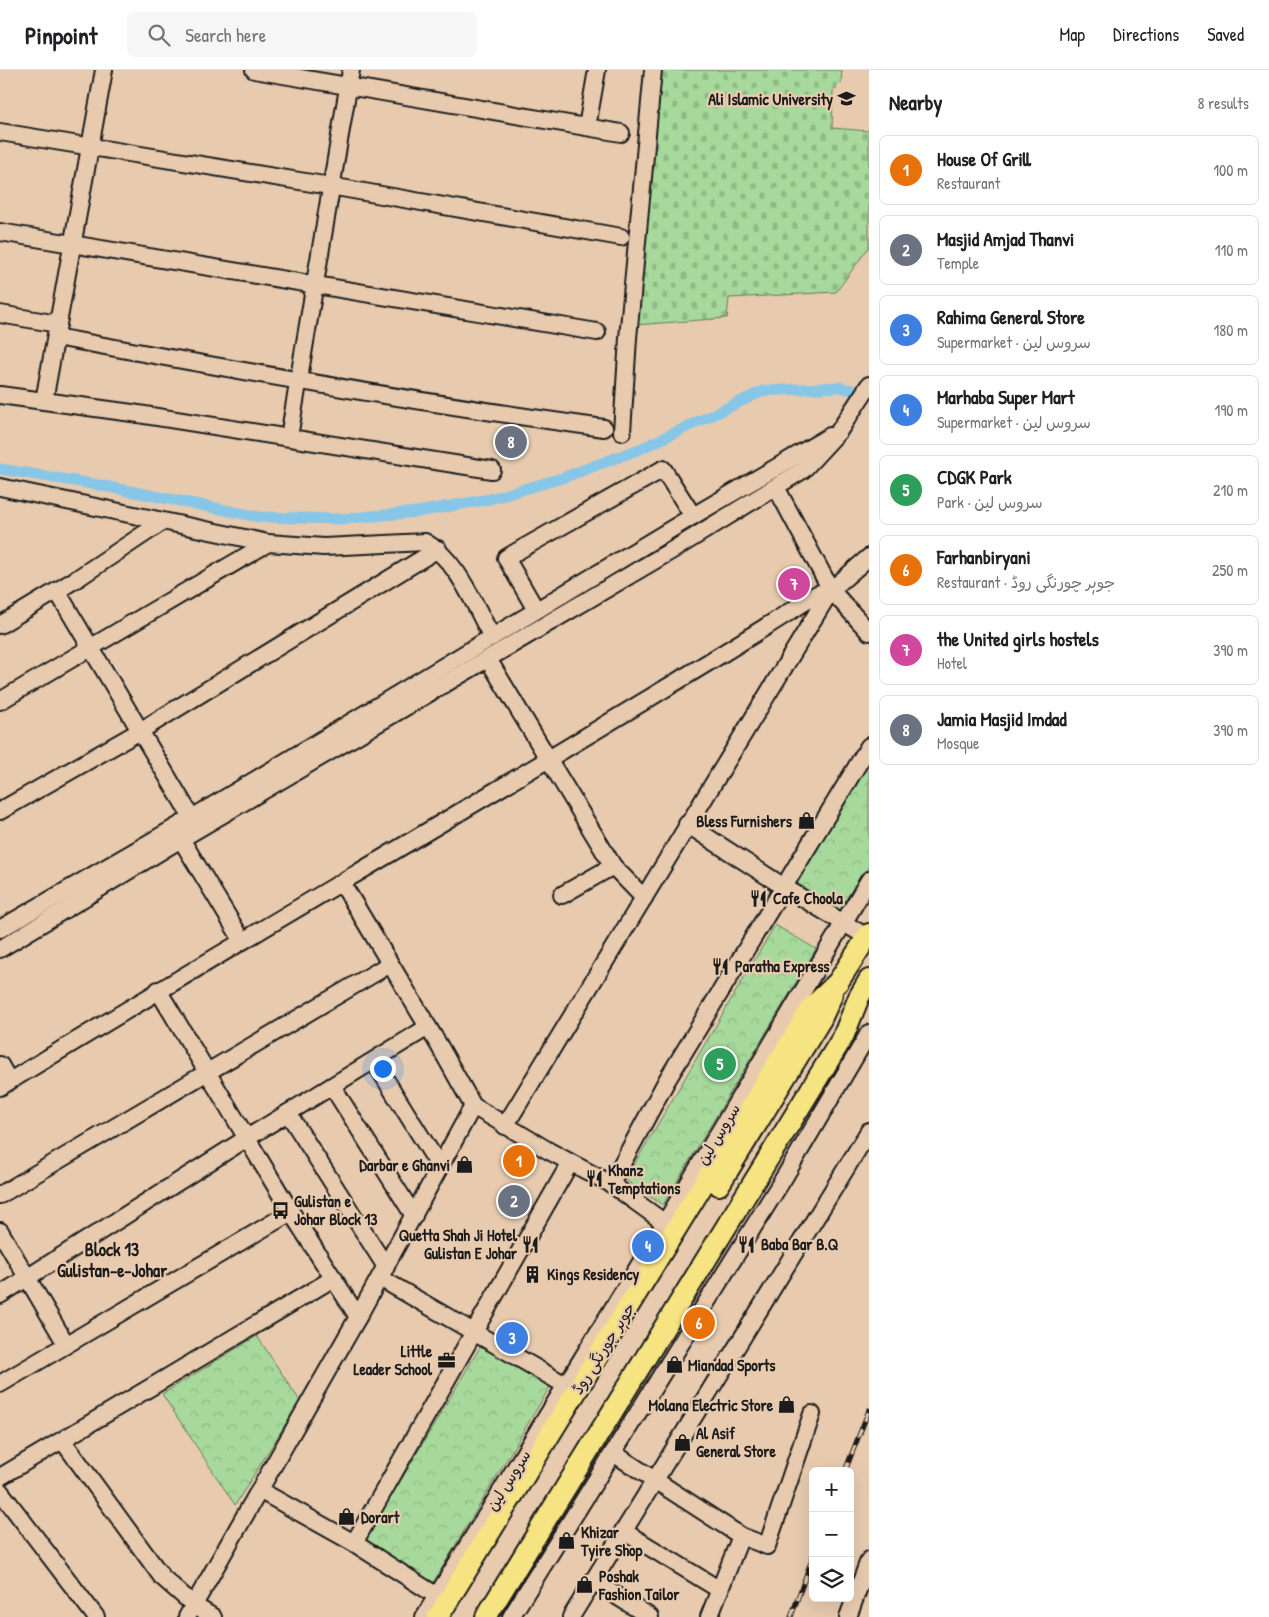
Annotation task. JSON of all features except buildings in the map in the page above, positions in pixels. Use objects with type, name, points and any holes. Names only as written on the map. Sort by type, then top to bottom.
[{"type":"main road","name":"جوہر چورنگی روڈ","points":[[454,1617],[821,1019],[838,982],[868,935]]},
{"type":"main road","name":"جوہر چورنگی روڈ","points":[[438,1617],[805,1003],[838,982]]},
{"type":"main road","name":"جوہر چورنگی روڈ","points":[[471,1617],[830,1032],[864,989]]},
{"type":"main road","name":"جوہر چورنگی روڈ","points":[[486,1617],[843,1037],[864,989]]},
{"type":"street","points":[[44,401],[104,70]]},
{"type":"street","points":[[254,70],[350,78],[621,133]]},
{"type":"street","points":[[587,127],[596,70]]},
{"type":"street","points":[[622,432],[628,338],[653,70]]},
{"type":"street","points":[[289,437],[330,186],[350,78]]},
{"type":"street","points":[[0,132],[330,186],[622,237]]},
{"type":"street","points":[[0,232],[597,332]]},
{"type":"street","points":[[0,314],[57,331],[298,382],[604,428]]},
{"type":"street","points":[[0,928],[192,818],[256,787],[488,659],[776,487],[803,470],[842,427],[869,385]]},
{"type":"street","points":[[0,395],[289,437],[492,470]]},
{"type":"street","points":[[0,950],[181,839],[256,787],[492,637],[842,427]]},
{"type":"street","points":[[536,610],[506,558],[663,469],[693,516]]},
{"type":"street","points":[[776,487],[831,590],[869,632]]},
{"type":"street","points":[[0,488],[268,542],[324,547],[425,542],[438,549],[461,580],[492,637]]},
{"type":"street","points":[[0,625],[57,591],[162,522]]},
{"type":"street","points":[[0,701],[268,542]]},
{"type":"street","points":[[0,811],[140,731],[438,549]]},
{"type":"street","points":[[505,1126],[831,590],[869,557]]},
{"type":"street","points":[[0,1065],[5,1084],[158,990],[549,759],[772,624],[817,594],[831,590]]},
{"type":"street","points":[[57,591],[89,648],[192,818]]},
{"type":"street","points":[[488,659],[613,866],[644,898]]},
{"type":"street","points":[[611,1184],[667,1080],[869,746]]},
{"type":"street","points":[[687,824],[784,887],[868,935]]},
{"type":"street","points":[[181,839],[242,940]]},
{"type":"street","points":[[562,895],[613,866]]},
{"type":"street","name":"سروس لین","points":[[424,1617],[665,1223],[805,1003],[844,923],[869,880]]},
{"type":"street","points":[[342,883],[473,1106],[570,1163],[611,1184],[665,1223]]},
{"type":"street","points":[[0,1195],[209,1074],[390,964]]},
{"type":"street","points":[[158,990],[290,1212],[358,1317]]},
{"type":"street","points":[[0,1295],[247,1138],[428,1027]]},
{"type":"street","points":[[516,1615],[613,1453],[785,1176],[869,1033]]},
{"type":"street","points":[[374,1061],[440,1167]]},
{"type":"street","points":[[332,1086],[414,1216]]},
{"type":"street","points":[[191,1611],[261,1491],[383,1273],[473,1106]]},
{"type":"street","points":[[288,1113],[383,1273],[474,1332],[567,1386]]},
{"type":"street","points":[[570,1617],[869,1131]]},
{"type":"street","points":[[354,1543],[570,1163]]},
{"type":"street","points":[[0,1384],[290,1212]]},
{"type":"street","points":[[0,1231],[66,1344]]},
{"type":"street","points":[[0,1477],[334,1278]]},
{"type":"street","points":[[613,1453],[741,1536],[765,1546],[768,1544],[812,1414]]},
{"type":"street","points":[[63,1441],[162,1577],[191,1611],[212,1617]]},
{"type":"street","points":[[0,1491],[96,1617]]},
{"type":"street","points":[[261,1491],[354,1543],[437,1596]]},
{"type":"street","points":[[623,1531],[720,1590]]},
{"type":"street","points":[[709,1617],[741,1536]]},
{"type":"street","points":[[848,1617],[869,1560]]},
{"type":"street","points":[[593,1581],[650,1617]]},
{"type":"green space","points":[[657,70],[842,70],[841,83],[833,91],[832,128],[869,131],[869,247],[836,292],[729,298],[727,318],[635,325]]},
{"type":"green space","points":[[865,769],[869,772],[869,867],[843,914],[794,881]]},
{"type":"green space","points":[[775,925],[816,949],[663,1205],[625,1180]]},
{"type":"green space","points":[[257,1336],[300,1401],[235,1505],[162,1394]]},
{"type":"green space","points":[[482,1344],[551,1385],[433,1583],[364,1542]]},
{"type":"waterway","points":[[0,469],[99,485],[260,517],[340,519],[417,512],[490,499],[562,478],[640,449],[763,391],[839,387],[869,394]]},
{"type":"railway","points":[[847,1467],[869,1410]]},
{"type":"railway","points":[[791,1617],[813,1557]]},
{"type":"place","name":"Ali Islamic University","points":[[847,99]]},
{"type":"place","name":"Jamia Masjid Imdad","points":[[511,442]]},
{"type":"place","name":"the United girls hostels","points":[[794,584]]},
{"type":"place","name":"Bless Furnishers","points":[[806,821]]},
{"type":"place","name":"Cafe Choola","points":[[759,898]]},
{"type":"place","name":"Paratha Express","points":[[721,966]]},
{"type":"place","name":"CDGK Park","points":[[720,1064]]},
{"type":"place","name":"House Of Grill","points":[[519,1161]]},
{"type":"place","name":"Darbar e Ghanvi","points":[[464,1165]]},
{"type":"place","name":"Khanz Temptations","points":[[594,1179]]},
{"type":"place","name":"Masjid Amjad Thanvi","points":[[514,1201]]},
{"type":"place","name":"Gulistan e Johar Block 13","points":[[280,1210]]},
{"type":"place","name":"Quetta Shah Ji Hotel Gulistan E Johar","points":[[531,1244]]},
{"type":"place","name":"Baba Bar B.Q","points":[[747,1244]]},
{"type":"place","name":"Marhaba Super Mart","points":[[648,1246]]},
{"type":"place","name":"Kings Residency","points":[[533,1274]]},
{"type":"place","name":"Farhanbiryani","points":[[699,1323]]},
{"type":"place","name":"Rahima General Store","points":[[512,1338]]},
{"type":"place","name":"Little Leader School","points":[[446,1360]]},
{"type":"place","name":"Miandad Sports","points":[[674,1365]]},
{"type":"place","name":"Molana Electric Store","points":[[787,1405]]},
{"type":"place","name":"Al Asif General Store","points":[[682,1442]]},
{"type":"place","name":"Dorart","points":[[347,1517]]},
{"type":"place","name":"Khizar Tyire Shop","points":[[567,1541]]},
{"type":"place","name":"Poshak Fashion Tailor","points":[[585,1585]]},
{"type":"district","name":"Block 13 Gulistan-e-Johar","points":[[112,1259]]}]
